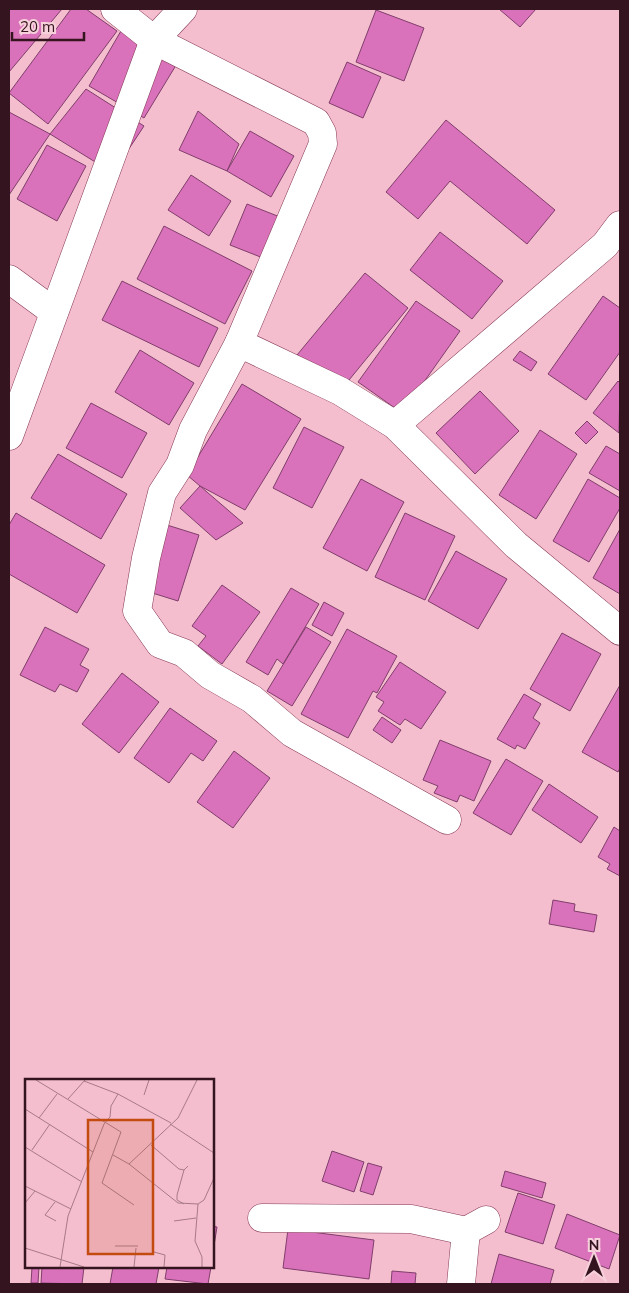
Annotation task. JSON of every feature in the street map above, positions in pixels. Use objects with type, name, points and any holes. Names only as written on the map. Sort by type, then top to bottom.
[{"type":"street","points":[[115,9],[154,40],[316,122],[322,133],[324,144],[239,343],[193,430],[180,465],[162,493],[146,558],[137,610],[160,644],[184,654],[210,675],[252,699],[292,733],[447,820]]},
{"type":"street","points":[[9,436],[154,40],[183,9]]},
{"type":"street","points":[[395,425],[615,243]]},
{"type":"street","points":[[9,279],[54,312]]},
{"type":"street","points":[[239,343],[340,390],[395,425],[516,545],[620,631]]},
{"type":"street","points":[[262,1218],[411,1219],[476,1225],[460,1284]]},
{"type":"building","points":[[9,9],[62,9],[9,72]]},
{"type":"building","points":[[71,9],[86,9],[117,31],[48,124],[9,93]]},
{"type":"building","points":[[499,9],[536,9],[520,27]]},
{"type":"building","points":[[376,10],[424,28],[404,81],[356,62]]},
{"type":"building","points":[[125,24],[181,57],[144,118],[89,86]]},
{"type":"building","points":[[347,62],[381,77],[363,118],[329,103]]},
{"type":"building","points":[[86,89],[144,126],[113,173],[50,134]]},
{"type":"building","points":[[198,111],[239,144],[227,171],[179,150]]},
{"type":"building","points":[[9,112],[50,134],[9,195]]},
{"type":"building","points":[[446,120],[555,210],[527,244],[450,181],[418,219],[386,192]]},
{"type":"building","points":[[250,131],[294,156],[271,197],[227,171]]},
{"type":"building","points":[[47,145],[86,166],[57,221],[17,199]]},
{"type":"building","points":[[191,175],[231,201],[209,236],[168,210]]},
{"type":"building","points":[[247,204],[280,217],[263,258],[230,245]]},
{"type":"building","points":[[164,226],[252,271],[225,324],[137,279]]},
{"type":"building","points":[[440,232],[503,281],[472,319],[410,270]]},
{"type":"building","points":[[365,273],[408,308],[340,391],[297,355]]},
{"type":"building","points":[[122,281],[218,328],[199,367],[102,320]]},
{"type":"building","points":[[603,296],[620,308],[620,352],[586,400],[548,374]]},
{"type":"building","points":[[416,301],[460,331],[402,413],[358,382]]},
{"type":"building","points":[[140,350],[194,383],[169,425],[115,392]]},
{"type":"building","points":[[520,351],[537,362],[531,371],[513,360]]},
{"type":"building","points":[[618,381],[620,383],[619,433],[593,413]]},
{"type":"building","points":[[242,384],[301,419],[245,510],[200,486],[187,475]]},
{"type":"building","points":[[480,391],[519,431],[475,474],[436,433]]},
{"type":"building","points":[[91,403],[147,433],[122,478],[66,448]]},
{"type":"building","points":[[587,421],[598,432],[586,444],[575,433]]},
{"type":"building","points":[[304,427],[344,447],[312,508],[273,488]]},
{"type":"building","points":[[540,430],[577,454],[536,519],[499,495]]},
{"type":"building","points":[[606,446],[620,454],[620,491],[589,473]]},
{"type":"building","points":[[58,454],[127,494],[101,539],[31,498]]},
{"type":"building","points":[[361,479],[404,502],[367,571],[323,548]]},
{"type":"building","points":[[588,479],[620,498],[620,508],[589,562],[553,541]]},
{"type":"building","points":[[200,486],[243,523],[216,540],[180,508]]},
{"type":"building","points":[[16,513],[105,565],[77,613],[9,574],[9,525]]},
{"type":"building","points":[[405,513],[455,536],[425,600],[375,577]]},
{"type":"building","points":[[167,525],[199,535],[178,601],[146,591]]},
{"type":"building","points":[[620,529],[620,594],[593,578]]},
{"type":"building","points":[[456,551],[507,579],[478,629],[428,601]]},
{"type":"building","points":[[222,585],[260,612],[222,664],[198,646],[206,636],[192,626]]},
{"type":"building","points":[[291,588],[319,604],[283,664],[277,659],[268,675],[246,662]]},
{"type":"building","points":[[324,602],[344,613],[332,636],[312,625]]},
{"type":"building","points":[[45,627],[89,649],[80,665],[89,670],[77,692],[60,684],[55,692],[20,675]]},
{"type":"building","points":[[306,627],[331,642],[292,706],[267,691]]},
{"type":"building","points":[[347,629],[397,656],[377,693],[373,691],[348,738],[301,714]]},
{"type":"building","points":[[562,633],[601,654],[570,711],[530,689]]},
{"type":"building","points":[[400,662],[446,692],[421,729],[405,719],[400,725],[378,711],[384,702],[376,697]]},
{"type":"building","points":[[122,673],[159,702],[119,753],[82,724]]},
{"type":"building","points":[[620,685],[620,768],[618,772],[582,752]]},
{"type":"building","points":[[524,694],[541,704],[533,718],[540,723],[525,749],[517,745],[515,749],[497,739]]},
{"type":"building","points":[[170,708],[217,741],[203,761],[191,753],[169,783],[134,758]]},
{"type":"building","points":[[382,717],[401,730],[392,743],[373,730]]},
{"type":"building","points":[[440,740],[491,761],[474,801],[460,795],[457,802],[434,793],[438,786],[423,780]]},
{"type":"building","points":[[234,751],[270,778],[233,828],[197,802]]},
{"type":"building","points":[[506,759],[543,781],[511,835],[473,813]]},
{"type":"building","points":[[549,784],[598,817],[581,843],[532,810]]},
{"type":"building","points":[[614,827],[620,831],[620,876],[607,869],[610,864],[598,857]]},
{"type":"building","points":[[553,900],[575,904],[574,911],[597,915],[594,932],[549,924]]},
{"type":"building","points":[[332,1151],[364,1162],[354,1192],[322,1181]]},
{"type":"building","points":[[368,1163],[382,1167],[373,1195],[360,1191]]},
{"type":"building","points":[[505,1171],[546,1183],[542,1198],[501,1186]]},
{"type":"building","points":[[518,1193],[555,1205],[543,1244],[505,1232]]},
{"type":"building","points":[[567,1214],[620,1235],[609,1269],[555,1248]]},
{"type":"building","points":[[214,1226],[217,1227],[214,1246]]},
{"type":"building","points":[[288,1229],[374,1240],[369,1279],[283,1268]]},
{"type":"building","points":[[499,1254],[554,1270],[550,1284],[491,1284]]},
{"type":"building","points":[[32,1268],[39,1268],[38,1283],[31,1283]]},
{"type":"building","points":[[42,1268],[84,1268],[82,1284],[41,1283]]},
{"type":"building","points":[[113,1268],[159,1268],[156,1284],[110,1284]]},
{"type":"building","points":[[167,1268],[211,1268],[208,1284],[165,1279]]},
{"type":"building","points":[[392,1271],[416,1273],[415,1284],[391,1284]]}]
